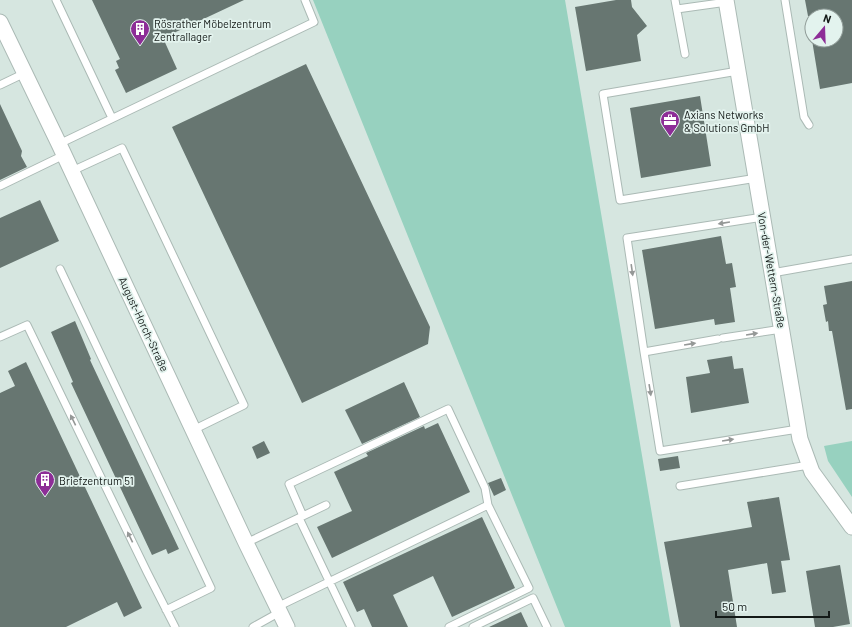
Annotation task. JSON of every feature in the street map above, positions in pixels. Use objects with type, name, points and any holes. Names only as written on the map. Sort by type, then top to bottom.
[{"type":"street","name":"Von-der-Wettern-Straße","points":[[727,1],[800,439],[812,472],[852,527]]},
{"type":"street","name":"August-Horch-Straße","points":[[0,22],[62,149],[246,543],[287,627]]},
{"type":"lane","points":[[56,0],[112,118]]},
{"type":"lane","points":[[0,186],[112,118],[314,22],[305,0]]},
{"type":"lane","points":[[675,0],[685,54]]},
{"type":"lane","points":[[785,0],[804,117],[809,125]]},
{"type":"lane","points":[[677,9],[727,1]]},
{"type":"lane","points":[[739,71],[603,94],[620,200],[757,178]]},
{"type":"lane","points":[[0,85],[25,73]]},
{"type":"lane","points":[[72,171],[122,148],[244,405],[193,430]]},
{"type":"lane","points":[[763,217],[627,238],[660,451],[798,429]]},
{"type":"lane","points":[[772,273],[852,260]]},
{"type":"lane","points":[[60,268],[211,588],[166,610]]},
{"type":"lane","points":[[0,337],[27,325],[175,627]]},
{"type":"lane","points":[[644,352],[782,329]]},
{"type":"lane","points":[[351,627],[301,517],[289,484],[448,409],[485,488],[488,505],[530,588],[533,598],[547,627]]},
{"type":"lane","points":[[680,486],[809,465]]},
{"type":"lane","points":[[246,543],[326,505]]},
{"type":"lane","points":[[253,627],[278,609],[330,582],[488,505]]},
{"type":"lane","points":[[448,627],[530,588]]},
{"type":"lane","points":[[473,627],[533,598]]},
{"type":"green space","points":[[313,0],[565,0],[671,627],[565,627]]},
{"type":"green space","points":[[852,441],[852,497],[828,461],[824,446]]},
{"type":"building","name":"Rösrather Möbelzentrum Zentrallager","points":[[92,0],[244,0],[163,38],[177,69],[126,93],[115,70],[119,68],[116,61],[120,59]]},
{"type":"building","points":[[616,0],[631,0],[632,7],[647,26],[637,35],[641,61],[586,71],[575,7]]},
{"type":"building","points":[[805,0],[852,0],[852,83],[820,89],[813,48],[844,48],[844,8],[806,8]]},
{"type":"building","points":[[306,64],[430,327],[428,344],[302,403],[172,127]]},
{"type":"building","name":"Axians Networks & Solutions GmbH","points":[[700,96],[711,166],[641,178],[630,108]]},
{"type":"building","points":[[0,104],[22,151],[21,156],[27,167],[0,180]]},
{"type":"building","points":[[40,200],[59,241],[0,268],[0,218]]},
{"type":"building","points":[[721,236],[726,264],[732,263],[736,287],[730,288],[735,322],[715,325],[714,319],[655,329],[642,250]]},
{"type":"building","points":[[852,281],[852,409],[846,410],[832,331],[829,331],[828,321],[826,322],[823,305],[827,304],[824,286]]},
{"type":"building","points":[[75,321],[91,359],[90,360],[179,549],[168,554],[166,549],[152,555],[71,383],[73,382],[51,332]]},
{"type":"building","points":[[732,356],[734,369],[743,368],[749,403],[691,413],[686,377],[710,373],[707,360]]},
{"type":"building","name":"Briefzentrum 51","points":[[26,362],[142,608],[124,617],[117,602],[66,627],[0,627],[0,393],[15,386],[8,371]]},
{"type":"building","points":[[404,382],[420,417],[362,444],[345,410]]},
{"type":"building","points":[[438,423],[470,492],[332,558],[317,527],[352,511],[334,472],[368,456],[366,453],[424,426],[425,429]]},
{"type":"building","points":[[264,441],[270,453],[257,459],[252,447]]},
{"type":"building","points":[[678,456],[680,468],[660,471],[658,459]]},
{"type":"building","points":[[501,478],[506,490],[494,496],[488,483]]},
{"type":"building","points":[[779,497],[790,560],[781,561],[786,592],[772,594],[767,563],[728,570],[737,627],[680,627],[664,542],[752,527],[747,502]]},
{"type":"building","points":[[482,517],[515,588],[452,617],[433,576],[393,595],[408,627],[372,627],[364,609],[357,612],[343,582]]},
{"type":"building","points":[[840,565],[850,624],[833,627],[815,627],[806,571]]},
{"type":"building","points":[[521,612],[528,627],[489,627]]},
{"type":"place","name":"Rösrather Möbelzentrum Zentrallager","points":[[140,46]]},
{"type":"place","name":"Axians Networks & Solutions GmbH","points":[[670,137]]},
{"type":"place","name":"Briefzentrum 51","points":[[45,497]]}]
